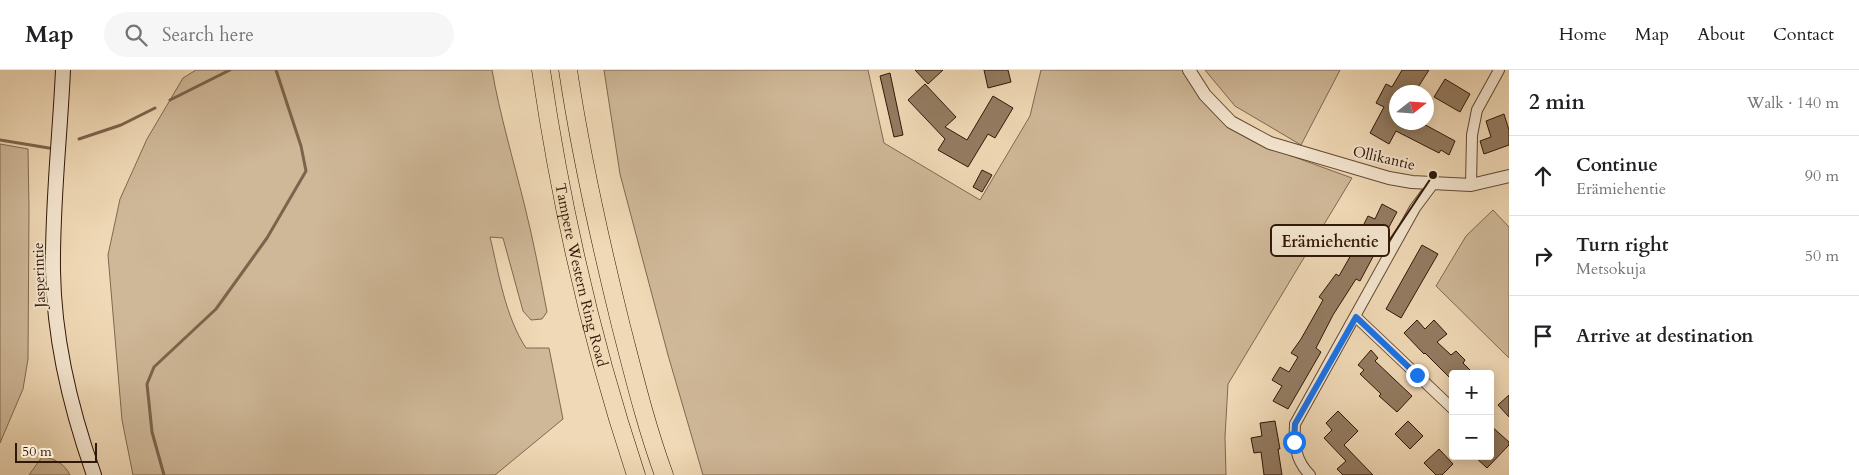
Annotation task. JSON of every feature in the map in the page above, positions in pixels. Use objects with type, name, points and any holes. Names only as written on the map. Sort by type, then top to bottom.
[{"type":"highway","name":"Tampere Western Ring Road","points":[[541,70],[553,149],[576,262],[606,378],[636,475]]},
{"type":"highway","name":"Tampere Western Ring Road","points":[[568,70],[575,117],[601,248],[633,371],[664,475]]},
{"type":"main road","name":"Jasperintie","points":[[64,70],[54,216],[53,272],[58,328],[68,388],[84,447],[94,475]]},
{"type":"street","name":"Ollikantie","points":[[1189,70],[1205,95],[1231,122],[1270,144],[1389,178],[1433,184],[1471,184],[1509,176]]},
{"type":"street","points":[[1471,184],[1472,134],[1477,110],[1500,70]]},
{"type":"street","points":[[1310,475],[1305,470],[1295,450],[1295,424],[1415,208],[1433,184]]},
{"type":"street","points":[[1356,317],[1449,405]]},
{"type":"shaded area","points":[[196,70],[492,70],[539,271],[547,312],[542,319],[531,320],[523,311],[503,238],[490,237],[508,309],[519,336],[526,348],[549,348],[563,419],[495,475],[133,475],[122,420],[108,255],[120,199],[147,139],[183,78]]},
{"type":"shaded area","points":[[604,70],[868,70],[884,143],[980,200],[1030,116],[1041,70],[1183,70],[1267,147],[1352,178],[1228,384],[1225,437],[1226,475],[703,475],[668,355],[620,174]]},
{"type":"shaded area","points":[[1205,70],[1340,70],[1301,145],[1235,106]]},
{"type":"shaded area","points":[[0,144],[28,149],[29,209],[28,359],[23,389],[0,443]]},
{"type":"shaded area","points":[[1493,210],[1509,227],[1509,358],[1436,286],[1466,236]]},
{"type":"shaded area","points":[[42,457],[59,462],[70,475],[29,475]]},
{"type":"building","points":[[915,70],[943,70],[928,84]]},
{"type":"building","points":[[984,70],[1008,70],[1011,82],[988,88]]},
{"type":"building","points":[[1402,70],[1429,70],[1419,85],[1393,85]]},
{"type":"building","points":[[890,73],[903,135],[894,137],[880,76]]},
{"type":"building","points":[[1445,79],[1470,94],[1460,112],[1434,97]]},
{"type":"building","points":[[925,84],[956,117],[945,127],[967,140],[993,96],[1013,108],[995,138],[988,134],[968,167],[938,150],[945,139],[908,100]]},
{"type":"building","points":[[1386,84],[1389,86],[1389,130],[1434,130],[1455,141],[1449,155],[1441,150],[1439,153],[1396,131],[1389,144],[1370,133],[1384,107],[1376,103]]},
{"type":"building","points":[[1504,114],[1509,130],[1509,145],[1484,154],[1480,141],[1491,137],[1486,121]]},
{"type":"building","points":[[982,170],[992,175],[982,192],[973,187]]},
{"type":"building","points":[[1382,204],[1397,212],[1360,281],[1356,279],[1333,315],[1316,348],[1321,352],[1288,409],[1273,401],[1282,386],[1272,380],[1280,367],[1289,372],[1298,357],[1291,353],[1323,300],[1319,297],[1336,274],[1339,276],[1364,232],[1361,230],[1368,216],[1375,219]]},
{"type":"building","points":[[1422,245],[1438,254],[1401,318],[1386,309]]},
{"type":"building","points":[[1417,320],[1425,329],[1434,320],[1447,334],[1437,342],[1451,355],[1456,351],[1465,360],[1463,363],[1470,370],[1449,370],[1449,377],[1404,333]]},
{"type":"building","points":[[1371,350],[1378,358],[1375,361],[1412,396],[1397,412],[1379,396],[1381,394],[1360,374],[1364,370],[1358,365]]},
{"type":"building","points":[[1509,395],[1509,417],[1498,405]]},
{"type":"building","points":[[1338,411],[1358,431],[1344,445],[1373,475],[1343,475],[1337,469],[1346,461],[1324,438],[1332,430],[1326,423]]},
{"type":"building","points":[[1275,421],[1282,475],[1264,475],[1261,452],[1254,453],[1251,438],[1262,436],[1260,423]]},
{"type":"building","points":[[1408,421],[1423,436],[1410,449],[1395,434]]},
{"type":"building","points":[[1494,429],[1509,442],[1509,445],[1487,468],[1478,460],[1494,460]]},
{"type":"building","points":[[1439,449],[1453,464],[1442,475],[1436,475],[1424,463]]},
{"type":"waterway","points":[[170,100],[230,70]]},
{"type":"waterway","points":[[164,475],[152,432],[147,384],[154,367],[216,309],[267,238],[306,171],[301,146],[276,70]]},
{"type":"waterway","points":[[79,139],[121,125],[155,108]]},
{"type":"waterway","points":[[0,140],[49,148]]},
{"type":"place","name":"Erämiehentie","points":[[1433,175]]},
{"type":"route","points":[[1294,442],[1295,424],[1356,317],[1417,375]]}]
